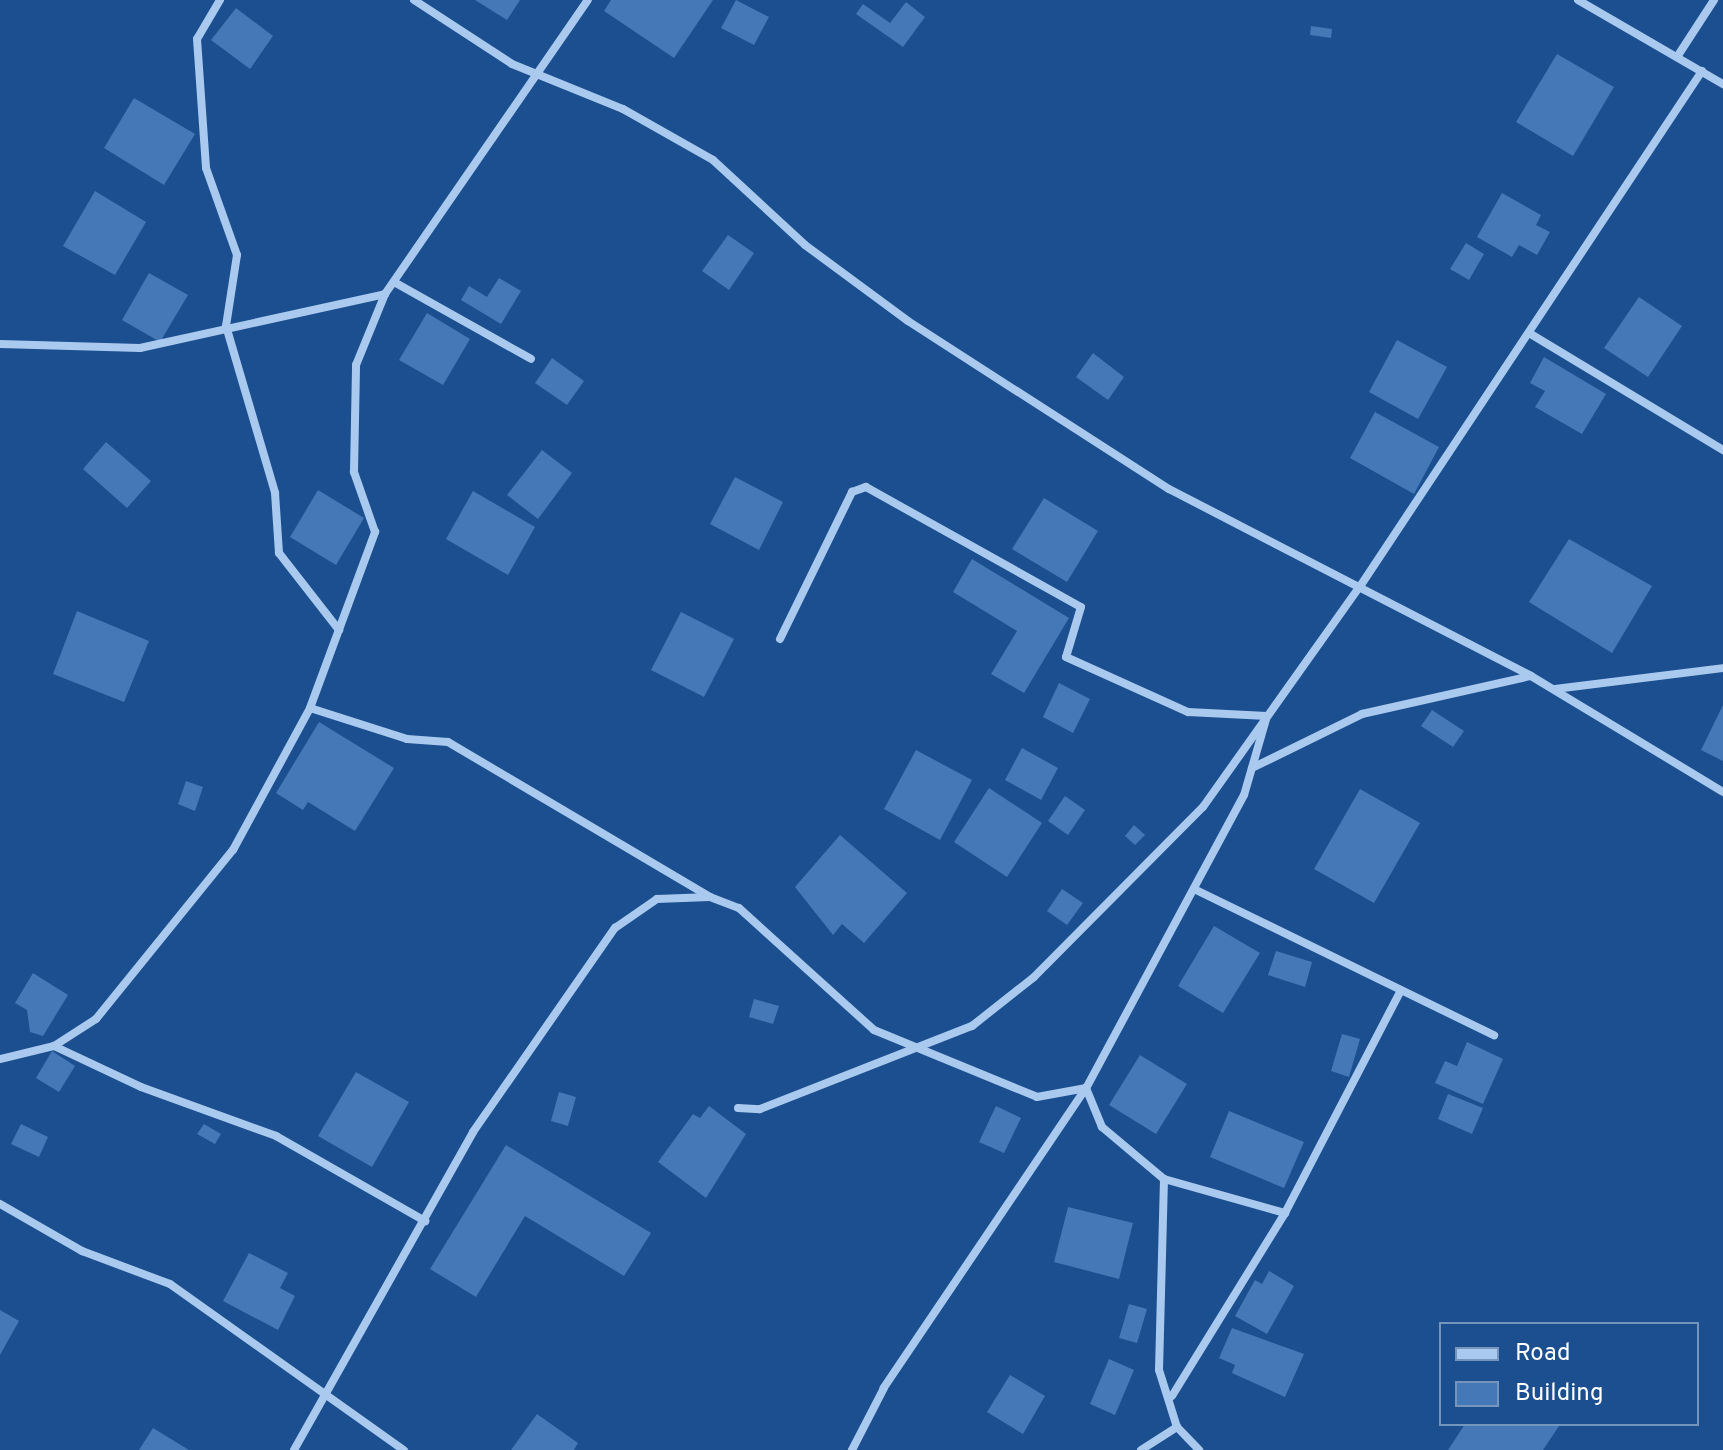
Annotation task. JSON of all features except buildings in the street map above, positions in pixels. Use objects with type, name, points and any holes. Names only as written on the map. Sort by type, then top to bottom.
[{"type":"street","points":[[220,0],[197,39],[206,168],[237,255],[226,326],[275,493],[279,553],[339,630]]},
{"type":"street","points":[[414,0],[431,5],[543,75],[713,160],[805,245],[908,321],[1169,489],[1361,585],[1531,676],[1723,792]]},
{"type":"street","points":[[0,1059],[54,1046],[96,1019],[233,850],[310,708],[375,532],[354,472],[356,365],[385,294],[543,75],[588,0]]},
{"type":"street","points":[[1578,0],[1723,84]]},
{"type":"street","points":[[1677,57],[1714,0]]},
{"type":"street","points":[[738,1108],[760,1109],[972,1026],[1034,977],[1203,807],[1361,585],[1702,71]]},
{"type":"street","points":[[394,282],[531,359]]},
{"type":"street","points":[[0,344],[140,348],[226,326],[385,294]]},
{"type":"street","points":[[1529,333],[1723,450]]},
{"type":"street","points":[[780,639],[852,492],[866,487],[1081,607],[1066,657],[1188,712],[1267,716]]},
{"type":"street","points":[[1554,689],[1723,668]]},
{"type":"street","points":[[1252,768],[1362,714],[1531,676]]},
{"type":"street","points":[[310,708],[407,739],[448,742],[710,897],[739,908],[874,1030],[1037,1097],[1086,1088]]},
{"type":"street","points":[[852,1450],[884,1388],[1086,1088],[1194,889],[1252,768],[1267,716]]},
{"type":"street","points":[[1194,889],[1494,1035]]},
{"type":"street","points":[[294,1450],[330,1395],[473,1132],[615,928],[657,899],[710,897]]},
{"type":"street","points":[[1172,1396],[1285,1213],[1401,990]]},
{"type":"street","points":[[54,1046],[141,1087],[276,1136],[425,1221]]},
{"type":"street","points":[[1086,1088],[1102,1127],[1164,1179],[1285,1213]]},
{"type":"street","points":[[1164,1179],[1159,1370],[1172,1396],[1177,1427],[1199,1450]]},
{"type":"street","points":[[0,1204],[82,1251],[170,1284],[404,1450]]},
{"type":"street","points":[[1141,1450],[1177,1427]]}]
